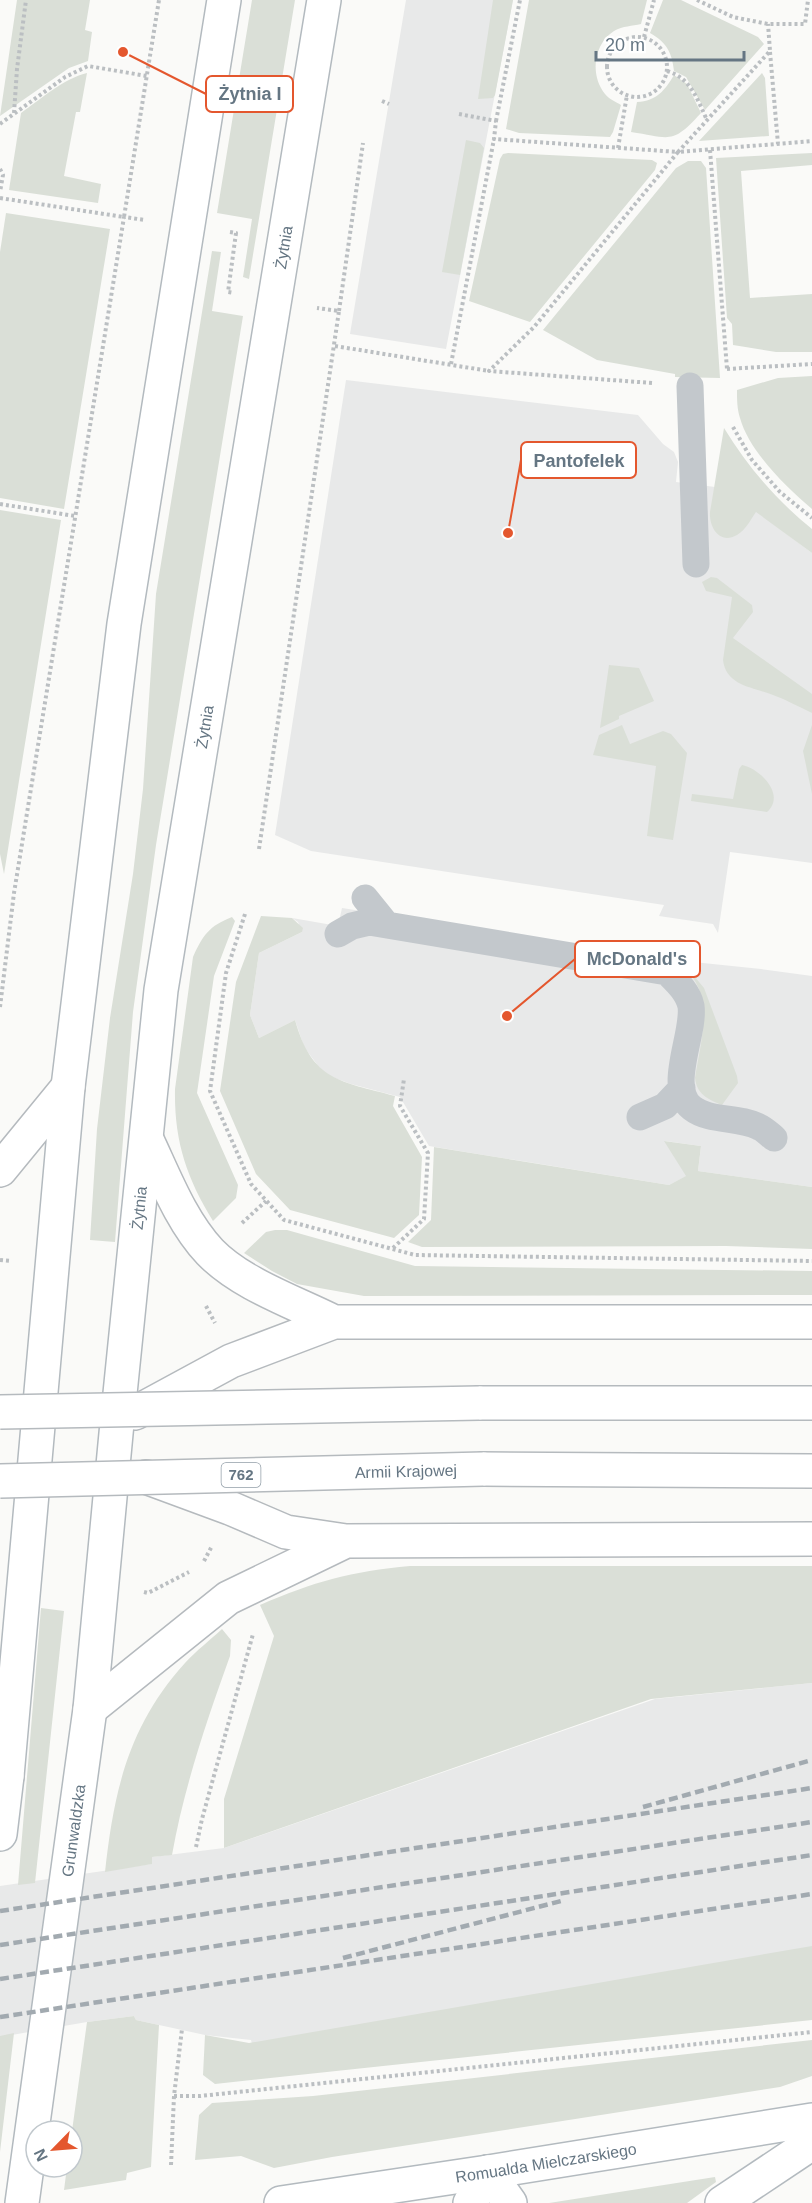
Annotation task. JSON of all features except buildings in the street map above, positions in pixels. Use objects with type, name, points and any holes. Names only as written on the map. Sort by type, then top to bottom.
[{"type":"main road","points":[[0,1834],[4,1769],[68,1087],[124,624],[224,0]]},
{"type":"main road","name":"Żytnia","points":[[113,1461],[163,978],[324,0]]},
{"type":"main road","points":[[0,1170],[68,1087]]},
{"type":"main road","points":[[147,1140],[187,1221],[211,1252],[246,1280],[334,1322]]},
{"type":"main road","points":[[0,1399],[37,1422],[117,1423],[231,1361],[334,1322],[812,1322]]},
{"type":"main road","points":[[0,1412],[479,1403],[812,1404]]},
{"type":"main road","points":[[0,1481],[34,1462],[113,1461],[286,1532],[346,1541],[812,1539]]},
{"type":"main road","name":"Grunwaldzka","points":[[22,2203],[90,1709],[113,1461]]},
{"type":"main road","name":"Armii Krajowej","points":[[0,1481],[483,1469],[812,1471]]},
{"type":"main road","points":[[90,1709],[228,1598],[346,1541]]},
{"type":"main road","name":"Romualda Mielczarskiego","points":[[281,2203],[812,2120]]},
{"type":"main road","points":[[722,2203],[812,2143]]},
{"type":"main road","points":[[470,2203],[488,2172],[510,2203]]},
{"type":"lane","points":[[690,386],[696,564]]},
{"type":"lane","points":[[365,898],[386,924]]},
{"type":"lane","points":[[338,934],[352,926],[369,922],[667,972],[682,987],[691,1005],[691,1022],[681,1078],[682,1096],[693,1108],[758,1126],[774,1138]]},
{"type":"lane","points":[[640,1117],[665,1106],[682,1088]]},
{"type":"path","points":[[14,114],[16,69],[26,0]]},
{"type":"path","points":[[0,1007],[14,893],[159,0]]},
{"type":"path","points":[[451,364],[520,0]]},
{"type":"path","points":[[644,37],[654,0]]},
{"type":"path","points":[[697,0],[733,18],[768,24],[805,24],[808,0]]},
{"type":"path","points":[[768,24],[777,144]]},
{"type":"path","points":[[633,36],[644,37],[653,41],[666,55],[667,71],[663,84],[655,92],[646,96],[627,95],[618,91],[611,83],[606,63],[609,53],[624,39],[633,36]]},
{"type":"path","points":[[489,371],[534,327],[678,153],[770,51]]},
{"type":"path","points":[[0,124],[74,71],[88,66],[147,76]]},
{"type":"path","points":[[667,71],[678,74],[690,86],[707,120]]},
{"type":"path","points":[[618,148],[627,95]]},
{"type":"path","points":[[382,101],[389,104]]},
{"type":"path","points":[[459,114],[496,121]]},
{"type":"path","points":[[494,139],[678,153],[812,141]]},
{"type":"path","points":[[259,849],[335,346],[363,143]]},
{"type":"path","points":[[335,346],[489,371],[690,386],[728,384],[710,150]]},
{"type":"path","points":[[0,169],[3,175],[0,192]]},
{"type":"path","points":[[0,198],[152,221]]},
{"type":"path","points":[[226,232],[236,233],[228,292],[237,293]]},
{"type":"path","points":[[310,306],[339,311]]},
{"type":"path","points":[[727,369],[812,364]]},
{"type":"path","points":[[730,423],[752,460],[780,492],[812,518]]},
{"type":"path","points":[[0,504],[75,516]]},
{"type":"path","points":[[245,914],[226,973],[210,1091],[251,1184],[284,1220],[415,1255],[812,1261]]},
{"type":"path","points":[[392,1249],[424,1219],[425,1208],[428,1153],[400,1106],[404,1079]]},
{"type":"path","points":[[235,1230],[266,1201]]},
{"type":"path","points":[[201,1565],[212,1545]]},
{"type":"path","points":[[141,1592],[148,1593],[191,1570]]},
{"type":"path","points":[[196,1848],[253,1633]]},
{"type":"path","points":[[171,2165],[174,2096],[182,2029]]},
{"type":"path","points":[[174,2096],[201,2096],[812,2032]]},
{"type":"shaded area","points":[[17,0],[90,0],[85,30],[92,32],[88,61],[69,68],[0,116]]},
{"type":"shaded area","points":[[252,0],[295,0],[249,279],[243,277],[252,219],[217,213]]},
{"type":"shaded area","points":[[406,0],[513,0],[446,349],[350,334]]},
{"type":"shaded area","points":[[493,0],[513,0],[495,95],[493,98],[478,99]]},
{"type":"shaded area","points":[[529,0],[647,0],[641,24],[614,31],[607,37],[598,52],[596,70],[600,87],[607,96],[621,105],[610,137],[519,133],[506,129]]},
{"type":"shaded area","points":[[663,0],[681,0],[758,37],[764,44],[705,110],[686,77],[674,71],[672,58],[667,48],[650,33]]},
{"type":"shaded area","points":[[87,73],[80,112],[76,112],[64,176],[101,184],[98,203],[9,190],[21,113],[61,85]]},
{"type":"shaded area","points":[[762,73],[765,78],[769,136],[699,141]]},
{"type":"shaded area","points":[[674,75],[687,84],[701,113],[677,135],[670,137],[631,132],[637,102],[660,94]]},
{"type":"shaded area","points":[[466,140],[480,143],[484,148],[460,275],[442,272]]},
{"type":"shaded area","points":[[812,153],[812,165],[741,171],[750,298],[812,294],[812,352],[776,352],[733,345],[732,324],[727,318],[716,158]]},
{"type":"shaded area","points":[[503,154],[652,160],[657,163],[655,170],[530,322],[469,301],[500,159]]},
{"type":"shaded area","points":[[688,161],[701,161],[706,168],[720,378],[675,377],[675,374],[597,360],[543,330],[676,168]]},
{"type":"shaded area","points":[[6,213],[110,229],[64,509],[0,498],[0,252]]},
{"type":"shaded area","points":[[212,251],[221,252],[212,311],[243,316],[156,845],[133,1012],[115,1242],[90,1240],[97,1129],[110,1018],[133,874],[143,789],[156,594]]},
{"type":"shaded area","points":[[812,376],[812,509],[780,479],[751,443],[739,415],[737,390],[778,378]]},
{"type":"shaded area","points":[[346,380],[638,415],[663,444],[674,452],[678,462],[676,482],[715,487],[752,501],[756,511],[812,553],[812,863],[730,852],[718,933],[713,924],[659,916],[664,905],[311,851],[275,835]]},
{"type":"shaded area","points":[[724,428],[764,482],[812,529],[812,553],[756,512],[746,527],[737,535],[725,538],[713,529],[710,512]]},
{"type":"shaded area","points":[[0,510],[61,520],[4,874],[0,854]]},
{"type":"shaded area","points":[[711,577],[717,578],[752,605],[753,612],[733,638],[812,694],[812,713],[742,684],[729,675],[723,660],[732,597],[706,591],[702,582]]},
{"type":"shaded area","points":[[609,665],[639,668],[654,701],[619,716],[619,719],[600,728]]},
{"type":"shaded area","points":[[622,725],[630,744],[663,731],[671,734],[687,753],[673,840],[647,836],[656,766],[593,755],[599,735]]},
{"type":"shaded area","points":[[812,725],[812,794],[803,751]]},
{"type":"shaded area","points":[[742,765],[757,772],[769,784],[774,798],[767,812],[691,801],[692,794],[733,799],[739,769]]},
{"type":"shaded area","points":[[342,908],[674,960],[812,976],[812,1187],[698,1171],[701,1146],[665,1141],[687,1176],[669,1185],[429,1146],[400,1097],[351,1084],[322,1071],[304,1047],[295,1020],[259,1038],[250,1015],[259,953],[302,932],[298,922],[292,918],[338,926]]},
{"type":"shaded area","points":[[261,916],[292,918],[303,928],[302,932],[259,953],[250,1015],[259,1038],[295,1020],[310,1056],[320,1067],[344,1081],[395,1096],[393,1106],[422,1157],[419,1215],[394,1238],[290,1210],[256,1174],[220,1091],[236,982]]},
{"type":"shaded area","points":[[232,917],[235,921],[214,976],[197,1093],[238,1185],[236,1198],[213,1221],[189,1173],[179,1142],[175,1089],[193,957],[208,932]]},
{"type":"shaded area","points":[[675,960],[685,965],[704,988],[737,1076],[738,1083],[722,1105],[704,1095],[696,1084],[703,1023],[701,996],[697,984]]},
{"type":"shaded area","points":[[664,1141],[701,1146],[698,1171],[812,1187],[812,1249],[726,1246],[422,1247],[408,1242],[431,1220],[434,1147],[669,1185],[686,1176]]},
{"type":"shaded area","points":[[287,1230],[415,1266],[812,1271],[812,1295],[364,1296],[297,1284],[244,1253],[266,1232]]},
{"type":"shaded area","points":[[410,1566],[812,1566],[812,1683],[651,1699],[224,1848],[224,1799],[274,1636],[260,1605],[333,1579]]},
{"type":"shaded area","points":[[41,1608],[64,1611],[35,1883],[18,1885]]},
{"type":"shaded area","points":[[222,1629],[231,1640],[230,1656],[190,1779],[172,1855],[152,1857],[152,1864],[105,1872],[119,1787],[137,1735],[166,1687],[189,1659]]},
{"type":"shaded area","points":[[812,1683],[812,2005],[259,2074],[251,2040],[205,2035],[136,2020],[134,2016],[0,2037],[0,1886],[151,1864],[152,1857],[224,1848],[655,1699]]},
{"type":"shaded area","points":[[812,1946],[812,2020],[215,2084],[203,2075],[205,2035],[249,2043]]},
{"type":"shaded area","points":[[134,2016],[136,2020],[159,2025],[151,2167],[127,2173],[126,2180],[64,2190],[65,2179],[84,2179],[84,2119],[74,2119],[87,2022]]},
{"type":"shaded area","points":[[14,2033],[0,2152],[0,2036]]},
{"type":"shaded area","points":[[812,2040],[812,2076],[780,2087],[274,2168],[241,2156],[195,2160],[199,2115],[212,2103],[313,2096]]},
{"type":"shaded area","points":[[715,2177],[716,2182],[687,2203],[549,2203]]},
{"type":"railway","points":[[643,1807],[812,1760]]},
{"type":"railway","points":[[0,1911],[812,1788]]},
{"type":"railway","points":[[0,1945],[812,1822]]},
{"type":"railway","points":[[0,1979],[812,1855]]},
{"type":"railway","points":[[0,2017],[812,1894]]},
{"type":"railway","points":[[343,1958],[561,1901]]},
{"type":"place","name":"Żytnia I","points":[[123,52]]},
{"type":"place","name":"Pantofelek","points":[[508,533]]},
{"type":"place","name":"McDonald's","points":[[507,1016]]}]
